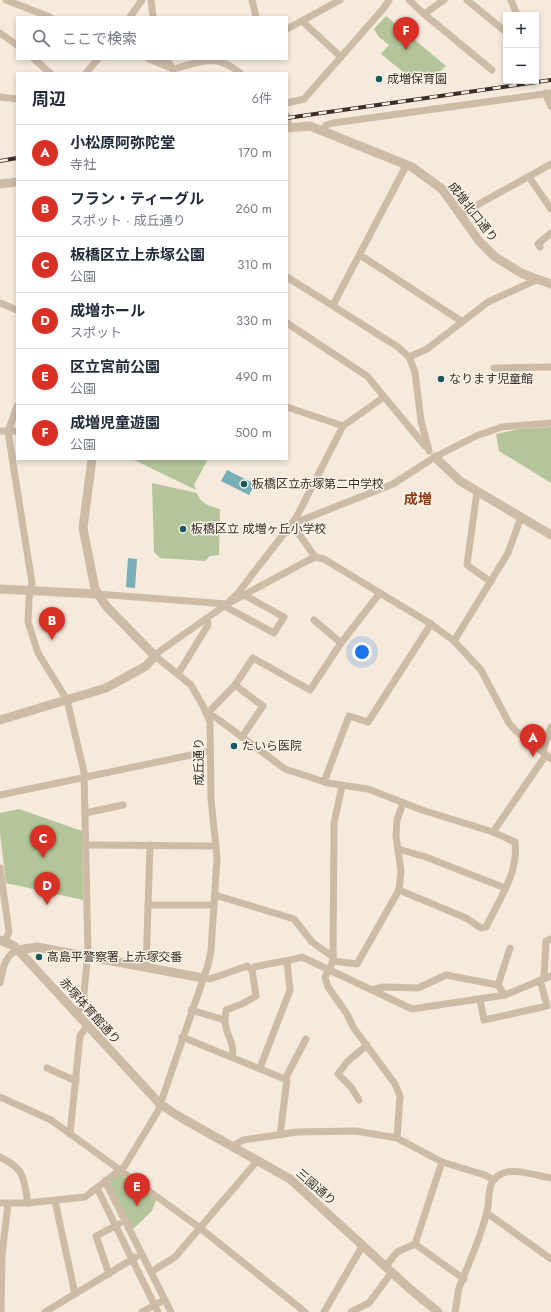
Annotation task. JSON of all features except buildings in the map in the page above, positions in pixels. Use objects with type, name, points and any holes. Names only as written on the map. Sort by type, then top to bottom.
[{"type":"street","points":[[6,0],[47,16]]},
{"type":"street","points":[[131,16],[142,0]]},
{"type":"street","points":[[151,0],[153,16]]},
{"type":"street","points":[[252,0],[256,16]]},
{"type":"street","points":[[288,28],[340,0]]},
{"type":"street","points":[[288,103],[304,99],[383,9],[389,0]]},
{"type":"street","points":[[409,0],[492,70]]},
{"type":"street","points":[[424,14],[444,0]]},
{"type":"street","points":[[467,0],[503,30]]},
{"type":"street","points":[[511,0],[516,12]]},
{"type":"street","points":[[302,21],[341,57]]},
{"type":"street","points":[[0,33],[16,45]]},
{"type":"street","points":[[35,60],[49,72]]},
{"type":"street","points":[[87,72],[97,60]]},
{"type":"street","points":[[151,60],[172,71],[208,60],[229,63],[239,72]]},
{"type":"street","points":[[166,60],[172,71]]},
{"type":"street","points":[[229,63],[234,60]]},
{"type":"street","points":[[324,130],[326,125],[333,123],[548,93],[551,106]]},
{"type":"street","points":[[0,96],[16,99]]},
{"type":"street","name":"成増北口通り","points":[[288,128],[306,126],[324,130],[407,164],[424,174],[442,189],[488,250],[513,269],[546,281]]},
{"type":"street","points":[[332,305],[360,255],[407,164]]},
{"type":"street","points":[[461,214],[551,164]]},
{"type":"street","points":[[529,177],[551,209]]},
{"type":"street","points":[[0,184],[16,182]]},
{"type":"street","points":[[540,246],[538,244],[551,233]]},
{"type":"street","points":[[360,255],[461,321]]},
{"type":"street","points":[[288,277],[398,347],[409,357],[415,372],[421,421],[432,454]]},
{"type":"street","points":[[409,357],[427,349],[449,334],[461,321],[488,302],[546,281]]},
{"type":"street","points":[[0,303],[16,310]]},
{"type":"street","points":[[288,324],[367,376],[432,454],[460,481],[551,535]]},
{"type":"street","points":[[494,368],[551,366]]},
{"type":"street","points":[[226,605],[238,593],[292,524],[310,493],[343,426],[384,397]]},
{"type":"street","points":[[288,407],[343,426]]},
{"type":"street","points":[[16,409],[9,430],[32,583],[28,622],[38,653],[67,700],[84,777],[88,956],[83,1002],[82,1006],[75,1013]]},
{"type":"street","points":[[292,524],[393,484],[432,454],[476,436],[502,427],[551,422]]},
{"type":"street","points":[[0,431],[9,430],[16,432]]},
{"type":"street","name":"成丘通り","points":[[0,1203],[28,1203],[85,1197],[127,1163],[158,1111],[211,951],[215,895],[216,846],[211,799],[211,731],[207,714],[191,685],[155,656],[106,606],[97,594],[84,533],[92,460]]},
{"type":"street","points":[[476,491],[467,565],[491,582]]},
{"type":"street","points":[[454,641],[508,553],[520,517]]},
{"type":"street","points":[[292,524],[315,557],[332,563],[379,594],[431,624],[454,641],[481,670],[509,723],[516,731],[546,755]]},
{"type":"street","points":[[0,720],[115,684],[146,666],[155,656],[226,605],[315,557]]},
{"type":"street","points":[[0,589],[97,594],[226,605],[274,633],[284,617],[244,595]]},
{"type":"street","points":[[379,594],[341,643],[310,690],[253,658],[236,685],[207,714],[216,717],[285,769],[324,782],[368,790],[493,832],[516,842],[517,856],[514,868],[486,927],[482,928],[466,918],[399,890]]},
{"type":"street","points":[[178,674],[208,625],[208,618]]},
{"type":"street","points":[[314,620],[341,643]]},
{"type":"street","points":[[324,782],[349,716],[368,722],[431,624]]},
{"type":"street","points":[[236,685],[263,706],[242,737]]},
{"type":"street","points":[[493,832],[546,755],[551,727]]},
{"type":"street","points":[[0,796],[210,751]]},
{"type":"street","points":[[342,786],[334,823],[333,959],[330,969],[326,972],[326,982],[347,1014],[353,1027],[396,1084],[400,1096],[396,1138]]},
{"type":"street","points":[[215,895],[294,919],[312,942],[333,959],[357,964],[399,890],[401,871],[398,849],[397,820],[403,803]]},
{"type":"street","points":[[85,813],[123,806]]},
{"type":"street","points":[[86,845],[216,846]]},
{"type":"street","points":[[146,968],[150,845]]},
{"type":"street","points":[[398,849],[505,888]]},
{"type":"street","points":[[0,868],[9,932],[3,941]]},
{"type":"street","points":[[148,905],[214,905]]},
{"type":"street","points":[[480,1000],[484,1020],[547,1006],[545,978],[546,941],[551,939]]},
{"type":"street","name":"赤塚体育館通り","points":[[3,941],[18,950],[160,1104]]},
{"type":"street","points":[[0,983],[6,960],[12,952],[37,947],[210,979],[248,966],[252,970],[256,996],[242,1004],[226,1010],[224,1025],[228,1031],[233,1050],[232,1057]]},
{"type":"street","points":[[498,985],[510,948]]},
{"type":"street","points":[[252,970],[254,967],[277,961],[287,962],[302,957],[412,1009],[480,1000],[505,995],[545,978]]},
{"type":"street","points":[[260,1068],[290,990],[287,962]]},
{"type":"street","points":[[372,990],[383,987],[418,988],[446,975],[498,985],[505,995]]},
{"type":"street","points":[[191,1010],[225,1020]]},
{"type":"street","points":[[70,1134],[80,1036],[87,1026]]},
{"type":"street","points":[[182,1037],[285,1079]]},
{"type":"street","points":[[280,1135],[287,1080],[285,1079],[306,1039]]},
{"type":"street","points":[[359,1100],[351,1087],[338,1074],[347,1062],[367,1045]]},
{"type":"street","points":[[47,1068],[76,1080]]},
{"type":"street","points":[[0,1096],[51,1120],[200,1228],[305,1312]]},
{"type":"street","name":"三園通り","points":[[160,1104],[180,1117],[258,1160],[298,1185],[363,1246],[438,1312]]},
{"type":"street","points":[[233,1146],[242,1140],[296,1132],[356,1131],[396,1138],[442,1162],[485,1175],[492,1179]]},
{"type":"street","points":[[0,1157],[18,1167],[21,1172],[28,1203]]},
{"type":"street","points":[[151,1272],[175,1256],[258,1160]]},
{"type":"street","points":[[351,1312],[369,1303],[397,1252],[415,1244],[442,1162]]},
{"type":"street","points":[[455,1312],[459,1289],[464,1279],[487,1213],[489,1203],[489,1186],[492,1179],[508,1171],[551,1178]]},
{"type":"street","points":[[105,1181],[171,1312]]},
{"type":"street","points":[[96,1188],[156,1309]]},
{"type":"street","points":[[55,1201],[76,1294]]},
{"type":"street","points":[[1,1312],[2,1255],[8,1204]]},
{"type":"street","points":[[487,1213],[551,1259]]},
{"type":"street","points":[[109,1274],[96,1236],[125,1220]]},
{"type":"street","points":[[415,1244],[464,1279]]},
{"type":"street","points":[[324,1312],[363,1246]]},
{"type":"street","points":[[45,1312],[141,1253]]},
{"type":"street","points":[[142,1312],[156,1309],[164,1300]]},
{"type":"green space","points":[[386,16],[446,66],[434,77],[413,80],[381,54],[389,45],[378,36],[374,29]]},
{"type":"green space","points":[[551,427],[551,483],[499,451],[496,434],[519,429]]},
{"type":"green space","points":[[134,460],[207,460],[194,485],[196,490]]},
{"type":"green space","points":[[152,483],[197,493],[200,500],[209,506],[220,509],[219,555],[210,556],[205,561],[160,558],[154,552]]},
{"type":"green space","points":[[19,809],[82,831],[83,900],[6,883],[0,833],[0,813]]},
{"type":"green space","points":[[120,1174],[156,1200],[152,1211],[133,1229],[110,1185],[111,1180]]},
{"type":"water","points":[[227,470],[255,484],[249,495],[221,481]]},
{"type":"water","points":[[128,558],[137,559],[135,588],[126,587]]},
{"type":"railway","points":[[288,118],[551,80]]},
{"type":"railway","points":[[0,161],[16,158]]},
{"type":"place","name":"成増児童遊園","points":[[406,50]]},
{"type":"place","name":"成増保育園","points":[[379,79]]},
{"type":"place","name":"なります児童館","points":[[441,379]]},
{"type":"place","name":"板橋区立赤塚第二中学校","points":[[244,484]]},
{"type":"place","name":"板橋区立 成増ヶ丘小学校","points":[[183,529]]},
{"type":"place","name":"フラン・ティーグル","points":[[52,640]]},
{"type":"place","name":"たいら医院","points":[[234,746]]},
{"type":"place","name":"小松原阿弥陀堂","points":[[533,757]]},
{"type":"place","name":"板橋区立上赤塚公園","points":[[43,858]]},
{"type":"place","name":"成増ホール","points":[[47,905]]},
{"type":"place","name":"高島平警察署 上赤塚交番","points":[[39,957]]},
{"type":"place","name":"区立宮前公園","points":[[137,1206]]},
{"type":"district","name":"成増","points":[[418,499]]}]
